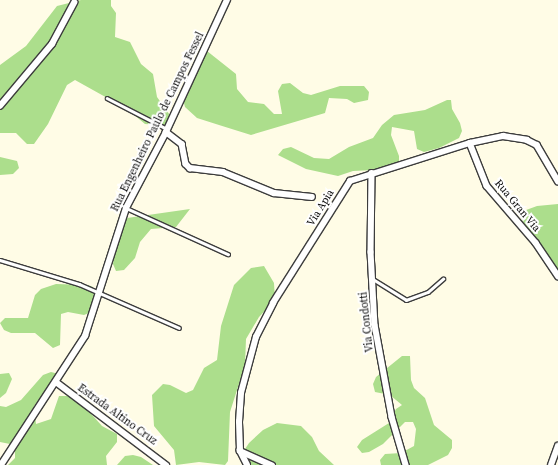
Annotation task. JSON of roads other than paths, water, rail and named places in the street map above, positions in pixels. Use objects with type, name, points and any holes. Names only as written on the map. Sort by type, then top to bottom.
[{"type":"street","name":"Rua Engenheiro Paulo de Campos Fessel","points":[[1,465],[85,336],[126,208],[166,131],[227,0]]},
{"type":"street","points":[[0,106],[52,44],[74,3]]},
{"type":"street","points":[[166,131],[182,144],[186,164],[190,168],[223,172],[274,193],[312,198]]},
{"type":"street","name":"Via Apia","points":[[247,465],[240,451],[242,393],[256,337],[273,303],[347,184],[355,178],[470,143],[503,136],[527,140],[537,146],[558,182]]},
{"type":"street","name":"Rua Gran Via","points":[[470,143],[487,186],[536,243],[558,276]]},
{"type":"street","name":"Via Condotti","points":[[372,173],[373,279],[379,350],[392,417],[406,465]]},
{"type":"street","name":"Estrada Altino Cruz","points":[[56,382],[166,465]]},
{"type":"street","points":[[551,465],[558,446]]},
{"type":"street","points":[[240,451],[272,465]]},
{"type":"lane","points":[[107,98],[166,131]]},
{"type":"lane","points":[[126,208],[228,254]]},
{"type":"lane","points":[[0,260],[73,282],[179,328]]},
{"type":"lane","points":[[373,279],[406,300],[428,292],[443,279]]}]
